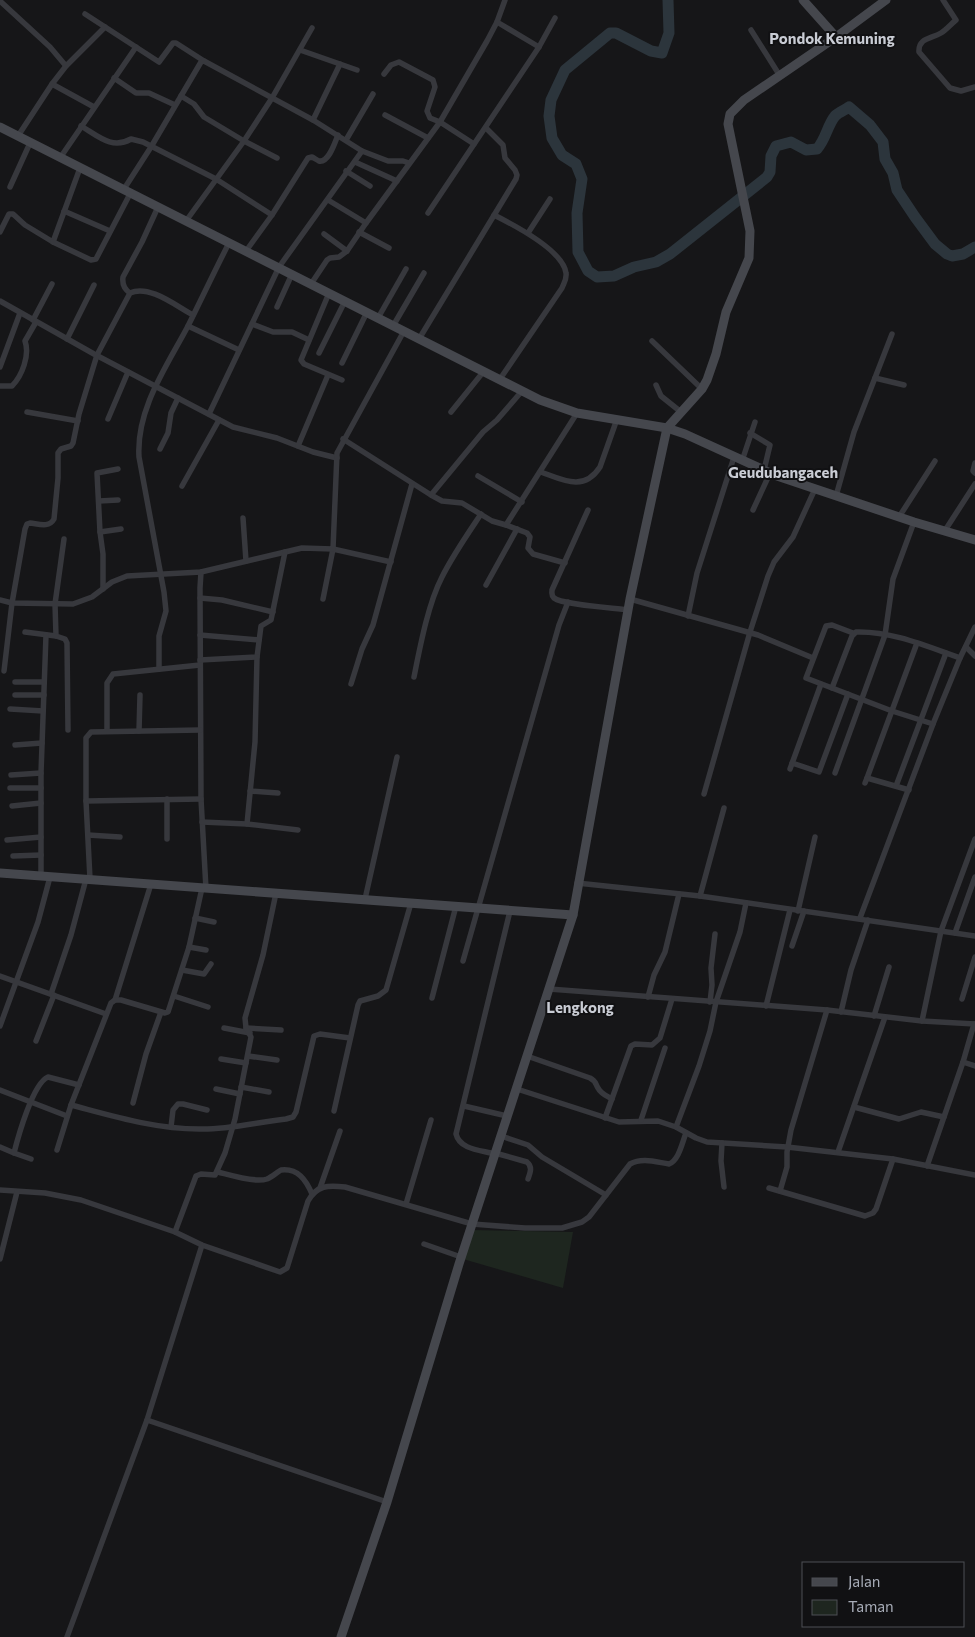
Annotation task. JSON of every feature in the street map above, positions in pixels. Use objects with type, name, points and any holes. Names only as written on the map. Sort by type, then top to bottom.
[{"type":"street","points":[[310,284],[327,260],[339,257],[347,251],[440,122],[497,22],[505,0]]},
{"type":"street","points":[[804,0],[836,37]]},
{"type":"street","points":[[341,1637],[387,1502],[461,1258],[573,915],[577,883],[630,599],[667,428],[702,389],[710,375],[726,312],[749,258],[750,231],[728,124],[730,114],[744,100],[886,0]]},
{"type":"street","points":[[943,0],[956,20],[943,32],[923,40],[919,52],[950,88],[961,91],[975,87]]},
{"type":"street","points":[[0,1],[50,47],[66,66]]},
{"type":"street","points":[[85,14],[159,62],[172,44],[176,43],[204,61],[313,120],[362,151],[388,161],[403,161],[409,164]]},
{"type":"street","points":[[428,212],[539,48],[555,18]]},
{"type":"street","points":[[497,22],[539,48]]},
{"type":"street","points":[[18,136],[66,66],[105,27]]},
{"type":"street","points":[[186,221],[244,141],[272,98],[312,28]]},
{"type":"street","points":[[751,30],[780,76]]},
{"type":"street","points":[[60,158],[136,46]]},
{"type":"street","points":[[300,50],[357,70]]},
{"type":"street","points":[[0,232],[9,214],[13,214],[25,225],[53,242],[94,260],[110,231],[127,191],[151,147],[201,62],[204,61]]},
{"type":"street","points":[[384,74],[391,65],[399,62],[433,80],[435,87],[427,112],[430,118],[440,122],[474,144]]},
{"type":"street","points":[[313,120],[340,64]]},
{"type":"street","points":[[114,78],[136,93],[149,93],[175,105]]},
{"type":"street","points":[[52,84],[94,107]]},
{"type":"street","points":[[346,140],[373,94]]},
{"type":"street","points":[[181,96],[194,104],[204,116],[244,141],[277,158]]},
{"type":"street","points":[[385,115],[428,138]]},
{"type":"street","points":[[81,126],[114,144],[125,143],[131,139],[151,147],[216,179],[272,215]]},
{"type":"street","points":[[419,338],[516,179],[517,175],[505,158],[503,145],[486,128]]},
{"type":"street","points":[[1,131],[18,136],[551,405],[577,413],[617,418],[667,428],[685,434],[767,471],[815,489],[944,532],[975,540]]},
{"type":"street","points":[[246,251],[272,215],[308,158],[324,160],[338,136]]},
{"type":"street","points":[[10,188],[30,143]]},
{"type":"street","points":[[209,414],[279,267],[362,151]]},
{"type":"street","points":[[372,170],[379,158]]},
{"type":"street","points":[[355,162],[397,180]]},
{"type":"street","points":[[53,242],[80,168]]},
{"type":"street","points":[[346,172],[370,186]]},
{"type":"street","points":[[528,233],[550,199]]},
{"type":"street","points":[[328,200],[366,223]]},
{"type":"street","points":[[130,293],[123,284],[123,277],[146,235],[158,207]]},
{"type":"street","points":[[64,211],[110,231]]},
{"type":"street","points":[[494,215],[528,233],[555,254],[563,264],[566,272],[566,279],[558,294],[500,379]]},
{"type":"street","points":[[360,232],[390,248]]},
{"type":"street","points":[[324,234],[347,251]]},
{"type":"street","points":[[159,669],[159,636],[166,611],[139,457],[140,430],[156,386],[229,243]]},
{"type":"street","points":[[378,318],[406,269]]},
{"type":"street","points":[[394,326],[424,272]]},
{"type":"street","points":[[277,307],[292,274]]},
{"type":"street","points":[[0,386],[12,386],[18,378],[24,365],[27,348],[25,341],[52,284]]},
{"type":"street","points":[[67,339],[94,285]]},
{"type":"street","points":[[4,671],[12,603],[26,526],[30,523],[48,525],[54,519],[58,478],[58,452],[61,449],[72,446],[97,356],[130,293],[135,291],[148,292],[193,315]]},
{"type":"street","points":[[329,293],[302,362],[342,380]]},
{"type":"street","points":[[0,301],[97,356],[233,427],[337,458]]},
{"type":"street","points":[[319,353],[345,301]]},
{"type":"street","points":[[342,363],[367,312]]},
{"type":"street","points":[[0,367],[20,313]]},
{"type":"street","points":[[252,324],[273,332],[292,332],[309,340]]},
{"type":"street","points":[[188,326],[239,350]]},
{"type":"street","points":[[323,599],[333,549],[336,453],[404,331]]},
{"type":"street","points":[[836,496],[854,432],[892,334]]},
{"type":"street","points":[[652,341],[702,389]]},
{"type":"street","points":[[451,412],[484,371]]},
{"type":"street","points":[[108,419],[128,372]]},
{"type":"street","points":[[298,446],[328,375]]},
{"type":"street","points":[[875,378],[904,385]]},
{"type":"street","points":[[656,385],[661,396],[681,412]]},
{"type":"street","points":[[431,496],[483,432],[497,420],[522,391]]},
{"type":"street","points":[[160,449],[168,433],[171,413],[178,398]]},
{"type":"street","points":[[27,412],[78,421]]},
{"type":"street","points":[[506,525],[577,413]]},
{"type":"street","points":[[541,472],[570,482],[578,482],[596,472],[600,467],[617,418]]},
{"type":"street","points":[[182,486],[219,420]]},
{"type":"street","points":[[688,616],[697,573],[738,459],[755,422]]},
{"type":"street","points":[[750,433],[770,445],[767,471],[753,510]]},
{"type":"street","points":[[344,439],[431,496],[462,503],[497,523],[529,535],[528,548],[533,554],[565,562]]},
{"type":"street","points":[[900,517],[935,461]]},
{"type":"street","points":[[975,463],[972,471],[975,473]]},
{"type":"street","points":[[103,589],[103,554],[97,473],[118,469]]},
{"type":"street","points":[[478,476],[522,502]]},
{"type":"street","points":[[351,684],[362,649],[373,626],[412,484]]},
{"type":"street","points":[[944,532],[975,484]]},
{"type":"street","points":[[704,794],[750,632],[774,562],[793,537],[815,489]]},
{"type":"street","points":[[99,501],[118,500]]},
{"type":"street","points":[[588,510],[552,590],[552,595],[554,598],[568,602],[628,610]]},
{"type":"street","points":[[414,677],[423,636],[438,587],[462,542],[480,514]]},
{"type":"street","points":[[242,518],[246,561]]},
{"type":"street","points":[[835,773],[885,635],[893,579],[914,522]]},
{"type":"street","points":[[100,532],[121,529]]},
{"type":"street","points":[[486,585],[517,529]]},
{"type":"street","points":[[56,636],[55,604],[64,538]]},
{"type":"street","points":[[0,600],[12,603],[72,604],[92,597],[112,582],[127,576],[201,572],[309,548],[333,549],[391,562]]},
{"type":"street","points":[[247,824],[255,742],[259,640],[261,626],[270,620],[273,612],[285,552]]},
{"type":"street","points":[[115,1000],[160,1012],[168,1012],[189,947],[204,888],[200,730],[201,572]]},
{"type":"street","points":[[200,598],[222,600],[273,612]]},
{"type":"street","points":[[630,599],[750,632],[812,658]]},
{"type":"street","points":[[463,961],[552,651],[568,602]]},
{"type":"street","points":[[933,724],[892,711],[806,678],[812,658],[826,626],[832,626],[854,633],[873,632],[917,643],[960,658]]},
{"type":"street","points":[[860,918],[933,724],[975,627]]},
{"type":"street","points":[[26,632],[56,636],[65,639],[67,643],[68,730]]},
{"type":"street","points":[[832,688],[854,633]]},
{"type":"street","points":[[0,1026],[40,914],[46,876],[41,855],[41,773],[46,635]]},
{"type":"street","points":[[200,635],[259,640]]},
{"type":"street","points":[[909,790],[866,781],[917,643]]},
{"type":"street","points":[[966,647],[975,656]]},
{"type":"street","points":[[896,786],[946,653]]},
{"type":"street","points":[[107,731],[107,683],[113,674],[257,658]]},
{"type":"street","points":[[15,682],[44,682]]},
{"type":"street","points":[[821,684],[791,766],[818,772],[848,694]]},
{"type":"street","points":[[15,695],[44,695]]},
{"type":"street","points":[[139,731],[140,695]]},
{"type":"street","points":[[10,709],[44,711]]},
{"type":"street","points":[[36,1041],[53,995],[88,879],[86,738],[91,732],[200,730]]},
{"type":"street","points":[[15,745],[42,743]]},
{"type":"street","points":[[365,899],[397,758]]},
{"type":"street","points":[[11,775],[41,773]]},
{"type":"street","points":[[10,788],[41,788]]},
{"type":"street","points":[[250,791],[278,793]]},
{"type":"street","points":[[167,799],[167,839]]},
{"type":"street","points":[[86,801],[201,799]]},
{"type":"street","points":[[12,806],[41,803]]},
{"type":"street","points":[[700,896],[724,808]]},
{"type":"street","points":[[202,822],[247,824],[298,830]]},
{"type":"street","points":[[88,835],[120,837]]},
{"type":"street","points":[[7,840],[41,837]]},
{"type":"street","points":[[792,946],[801,911],[815,837]]},
{"type":"street","points":[[922,1021],[941,931],[975,839]]},
{"type":"street","points":[[12,856],[41,855]]},
{"type":"street","points":[[0,873],[573,915]]},
{"type":"street","points":[[955,933],[975,877]]},
{"type":"street","points":[[577,883],[700,896],[975,936]]},
{"type":"street","points":[[57,1150],[71,1105],[106,1014],[111,1003],[115,1000],[151,884]]},
{"type":"street","points":[[175,1232],[196,1176],[201,1174],[215,1175],[225,1153],[235,1119],[251,1037],[245,1018],[263,955],[276,894]]},
{"type":"street","points":[[648,997],[654,975],[666,952],[679,894]]},
{"type":"street","points":[[334,1110],[358,1005],[360,1001],[378,996],[386,990],[411,902]]},
{"type":"street","points":[[713,1002],[740,932],[746,903]]},
{"type":"street","points":[[432,998],[456,906]]},
{"type":"street","points":[[766,1006],[790,910]]},
{"type":"street","points":[[510,911],[456,1134],[458,1140],[465,1146],[527,1162],[531,1169],[528,1179]]},
{"type":"street","points":[[195,918],[214,922]]},
{"type":"street","points":[[841,1012],[868,920]]},
{"type":"street","points":[[676,1127],[699,1066],[710,1030],[713,1002],[710,968],[715,934]]},
{"type":"street","points":[[189,947],[206,950]]},
{"type":"street","points":[[962,999],[975,957]]},
{"type":"street","points":[[182,970],[204,974],[211,964]]},
{"type":"street","points":[[874,1016],[889,967]]},
{"type":"street","points":[[0,976],[106,1014]]},
{"type":"street","points":[[549,989],[827,1010],[922,1021],[974,1024],[928,1166]]},
{"type":"street","points":[[174,996],[208,1007]]},
{"type":"street","points":[[605,1118],[631,1046],[635,1044],[652,1045],[660,1038],[672,999]]},
{"type":"street","points":[[780,1191],[788,1161],[788,1147],[827,1010]]},
{"type":"street","points":[[133,1103],[160,1012]]},
{"type":"street","points":[[838,1152],[885,1017]]},
{"type":"street","points":[[224,1028],[248,1031],[281,1030]]},
{"type":"street","points":[[71,1105],[133,1121],[201,1130],[286,1120],[296,1112],[314,1036],[320,1034],[350,1038]]},
{"type":"street","points":[[642,1120],[665,1048]]},
{"type":"street","points":[[248,1056],[277,1060]]},
{"type":"street","points":[[527,1056],[590,1078],[595,1081],[601,1093],[612,1099]]},
{"type":"street","points":[[221,1059],[246,1063]]},
{"type":"street","points":[[963,1062],[975,1066]]},
{"type":"street","points":[[14,1153],[31,1102],[44,1079],[48,1077],[79,1085]]},
{"type":"street","points":[[216,1089],[269,1092]]},
{"type":"street","points":[[517,1089],[605,1118],[625,1122],[654,1120],[676,1127],[707,1142],[838,1152],[893,1159],[975,1175]]},
{"type":"street","points":[[0,1090],[68,1116]]},
{"type":"street","points":[[171,1127],[174,1110],[178,1104],[207,1110]]},
{"type":"street","points":[[464,1106],[507,1116]]},
{"type":"street","points":[[854,1107],[899,1119],[921,1112],[944,1117]]},
{"type":"street","points":[[406,1204],[431,1120]]},
{"type":"street","points":[[320,1188],[340,1131]]},
{"type":"street","points":[[0,1190],[45,1193],[81,1200],[175,1232],[202,1245],[280,1272],[287,1268],[308,1201],[312,1194],[320,1188],[333,1185],[345,1187],[472,1224],[526,1228],[562,1228],[582,1222],[589,1217],[630,1164],[636,1160],[669,1164],[673,1162],[677,1158],[686,1133]]},
{"type":"street","points":[[500,1136],[528,1146],[539,1155],[606,1195]]},
{"type":"street","points":[[722,1143],[721,1161],[724,1187]]},
{"type":"street","points":[[0,1147],[31,1159]]},
{"type":"street","points":[[769,1188],[869,1216],[876,1209],[893,1159]]},
{"type":"street","points":[[218,1172],[263,1180],[281,1170],[296,1172],[308,1184],[312,1194]]},
{"type":"street","points":[[0,1259],[17,1192]]},
{"type":"street","points":[[424,1244],[461,1258]]},
{"type":"street","points":[[67,1637],[147,1420],[202,1245]]},
{"type":"street","points":[[147,1420],[387,1502]]},
{"type":"green space","points":[[471,1230],[573,1232],[563,1288],[463,1259]]},
{"type":"waterway","points":[[668,0],[669,33],[662,53],[651,51],[616,33],[610,33],[565,70],[551,100],[549,116],[552,138],[562,155],[576,164],[582,179],[577,213],[578,252],[588,271],[597,277],[614,276],[634,267],[656,262],[670,254],[767,177],[770,172],[771,156],[776,146],[791,142],[806,150],[817,149],[835,116],[849,107],[870,125],[883,142],[885,159],[893,173],[897,190],[935,244],[952,256],[963,254],[975,247]]},
{"type":"district","name":"Pondok Kemuning","points":[[832,39]]},
{"type":"district","name":"Geudubangaceh","points":[[783,473]]},
{"type":"district","name":"Lengkong","points":[[580,1008]]}]
